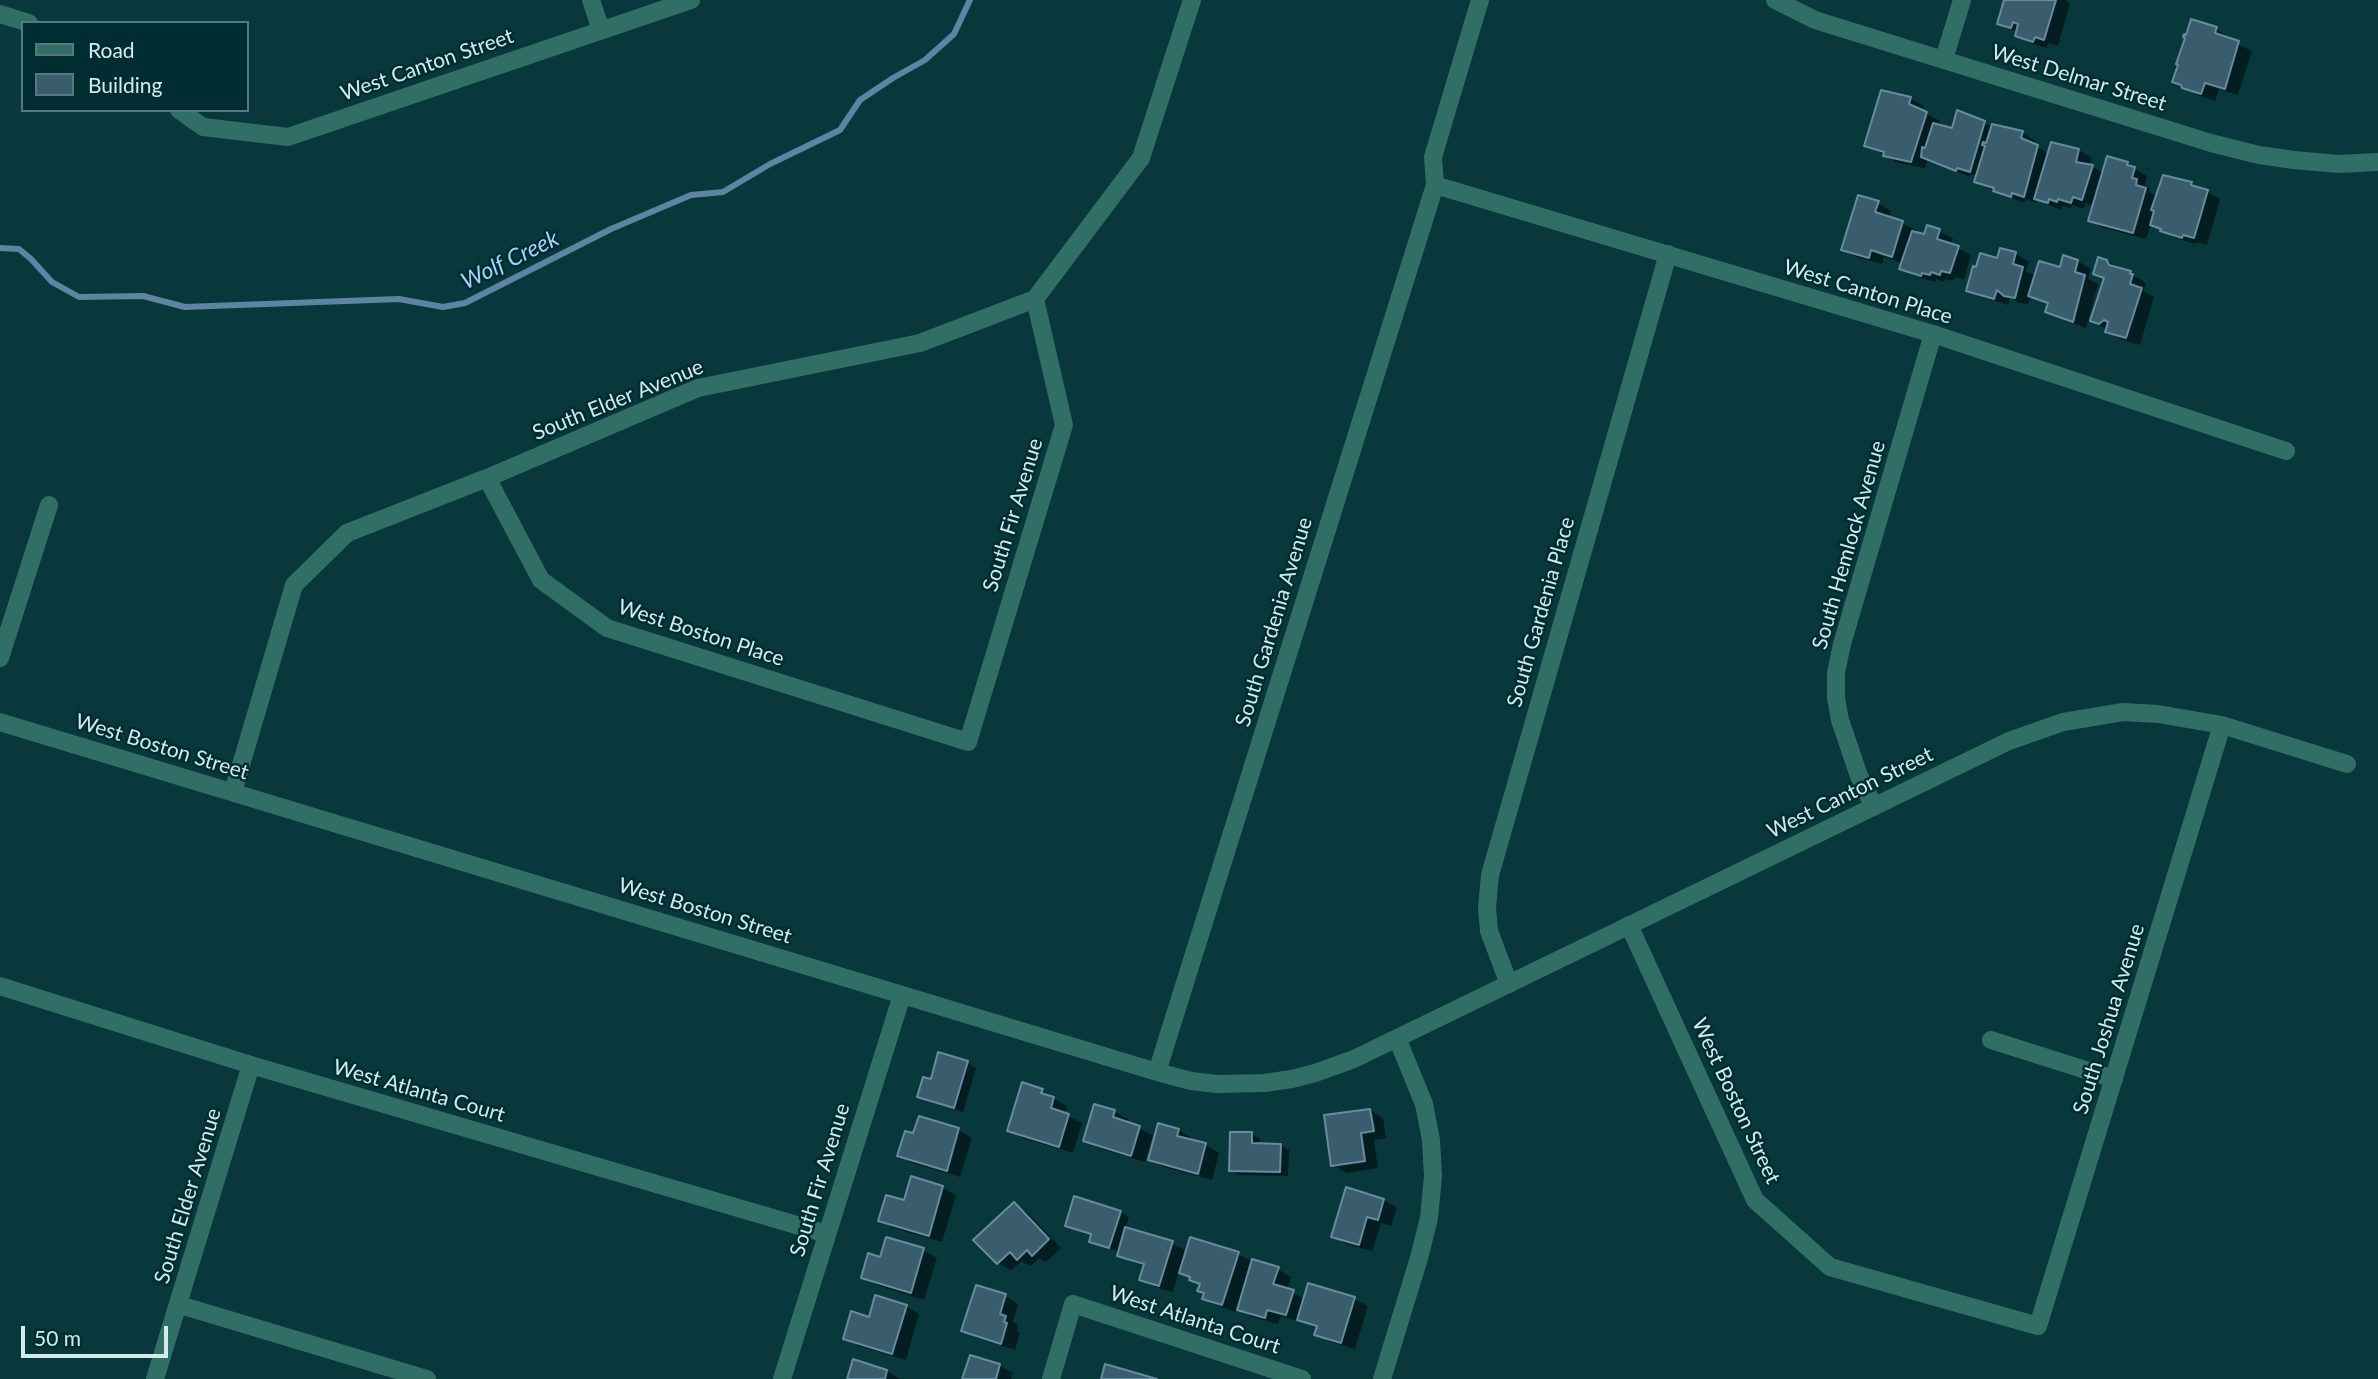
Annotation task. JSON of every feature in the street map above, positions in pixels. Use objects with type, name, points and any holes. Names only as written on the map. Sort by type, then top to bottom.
[{"type":"street","points":[[591,0],[601,30]]},
{"type":"street","name":"West Canton Street","points":[[182,112],[203,127],[288,137],[691,0]]},
{"type":"street","points":[[1035,299],[1141,158],[1192,0]]},
{"type":"street","name":"South Gardenia Avenue","points":[[1157,1072],[1434,185],[1433,157],[1480,0]]},
{"type":"street","name":"West Delmar Street","points":[[1775,0],[1815,20],[2211,143],[2259,155],[2339,164],[2378,162]]},
{"type":"street","points":[[1944,59],[1962,0]]},
{"type":"street","points":[[0,14],[23,21]]},
{"type":"street","name":"West Canton Place","points":[[1434,185],[1933,334],[2286,451]]},
{"type":"street","name":"South Gardenia Place","points":[[1509,984],[1489,931],[1487,908],[1490,875],[1668,254]]},
{"type":"street","name":"South Elder Avenue","points":[[233,792],[295,585],[347,533],[488,478],[698,388],[920,342],[1035,299]]},
{"type":"street","name":"South Fir Avenue","points":[[968,742],[1064,425],[1035,299]]},
{"type":"street","name":"South Hemlock Avenue","points":[[1874,807],[1859,776],[1840,720],[1836,698],[1836,673],[1842,644],[1933,334]]},
{"type":"street","name":"West Boston Place","points":[[488,478],[541,580],[607,628],[968,742]]},
{"type":"street","points":[[0,658],[49,505]]},
{"type":"street","name":"West Canton Street","points":[[1397,1038],[2009,741],[2063,722],[2123,712],[2158,713],[2222,725],[2347,764]]},
{"type":"street","name":"West Boston Street","points":[[0,722],[1191,1081],[1217,1084],[1264,1083],[1292,1079],[1354,1059],[1397,1038]]},
{"type":"street","name":"South Joshua Avenue","points":[[2038,1326],[2222,725]]},
{"type":"street","name":"West Boston Street","points":[[1629,925],[1755,1200],[1830,1267],[2038,1326]]},
{"type":"street","name":"West Atlanta Court","points":[[0,986],[251,1065],[827,1234]]},
{"type":"street","name":"South Fir Avenue","points":[[782,1379],[902,995]]},
{"type":"street","points":[[1382,1379],[1419,1258],[1429,1218],[1433,1177],[1432,1140],[1424,1104],[1397,1038]]},
{"type":"street","points":[[1990,1040],[2114,1079]]},
{"type":"street","name":"South Elder Avenue","points":[[155,1379],[180,1305],[251,1065]]},
{"type":"street","name":"West Atlanta Court","points":[[1051,1379],[1073,1304],[1302,1379]]},
{"type":"street","points":[[180,1305],[427,1379]]},
{"type":"building","points":[[2004,0],[2056,0],[2044,40],[2035,37],[2033,42],[2015,36],[2018,24],[2013,22],[2011,28],[1997,24]]},
{"type":"building","points":[[2191,19],[2217,27],[2215,33],[2239,41],[2225,89],[2205,83],[2201,94],[2172,82],[2185,38],[2183,37]]},
{"type":"building","points":[[1881,90],[1911,97],[1909,104],[1927,112],[1911,162],[1883,156],[1884,152],[1864,146]]},
{"type":"building","points":[[1957,110],[1985,121],[1970,172],[1957,168],[1956,171],[1921,157],[1922,147],[1925,148],[1933,123],[1952,128]]},
{"type":"building","points":[[1992,124],[2023,131],[2021,138],[2038,145],[2024,197],[2012,193],[2011,197],[1974,182],[1985,146],[1982,145],[1983,142],[1986,143]]},
{"type":"building","points":[[2051,142],[2079,149],[2076,162],[2093,165],[2082,200],[2073,197],[2071,203],[2049,199],[2048,203],[2034,199]]},
{"type":"building","points":[[2107,156],[2135,167],[2132,178],[2137,179],[2136,185],[2146,188],[2133,233],[2088,221]]},
{"type":"building","points":[[2163,175],[2192,182],[2191,185],[2208,190],[2194,238],[2183,235],[2182,238],[2150,225],[2154,211],[2151,210]]},
{"type":"building","points":[[1858,195],[1879,201],[1875,212],[1903,221],[1892,257],[1871,250],[1869,258],[1841,250]]},
{"type":"building","points":[[1927,225],[1940,229],[1937,239],[1959,246],[1950,273],[1941,271],[1940,275],[1931,272],[1930,275],[1922,273],[1921,276],[1899,269],[1912,231],[1924,234]]},
{"type":"building","points":[[2000,248],[2016,252],[2013,264],[2023,267],[2015,298],[2004,296],[1997,290],[1994,299],[1966,291],[1980,253],[1997,258]]},
{"type":"building","points":[[2063,255],[2078,260],[2075,272],[2085,275],[2073,322],[2045,312],[2048,303],[2028,296],[2039,261],[2060,267]]},
{"type":"building","points":[[2098,257],[2107,260],[2109,265],[2131,271],[2130,274],[2133,274],[2130,284],[2142,288],[2126,338],[2105,332],[2108,322],[2104,320],[2099,324],[2090,321],[2104,278],[2093,274]]},
{"type":"building","points":[[938,1052],[968,1061],[954,1108],[917,1097],[923,1077],[931,1079]]},
{"type":"building","points":[[1022,1082],[1043,1089],[1041,1093],[1054,1097],[1051,1108],[1069,1114],[1059,1147],[1007,1131]]},
{"type":"building","points":[[1094,1104],[1115,1110],[1113,1117],[1140,1126],[1131,1156],[1083,1141]]},
{"type":"building","points":[[1370,1109],[1374,1131],[1361,1133],[1365,1161],[1331,1166],[1324,1115]]},
{"type":"building","points":[[919,1116],[959,1128],[947,1171],[897,1156],[905,1131],[913,1133]]},
{"type":"building","points":[[1158,1123],[1179,1129],[1177,1136],[1206,1143],[1198,1174],[1148,1160]]},
{"type":"building","points":[[1230,1132],[1252,1132],[1252,1143],[1281,1144],[1280,1172],[1229,1171]]},
{"type":"building","points":[[911,1176],[943,1186],[929,1236],[878,1221],[886,1195],[904,1200]]},
{"type":"building","points":[[1346,1187],[1384,1199],[1378,1220],[1367,1217],[1359,1245],[1331,1237]]},
{"type":"building","points":[[1074,1196],[1121,1211],[1109,1248],[1089,1242],[1091,1234],[1065,1226]]},
{"type":"building","points":[[1014,1202],[1049,1239],[1032,1256],[1027,1250],[1017,1260],[1010,1252],[997,1264],[973,1240]]},
{"type":"building","points":[[1125,1227],[1173,1241],[1159,1286],[1139,1280],[1144,1264],[1117,1256]]},
{"type":"building","points":[[886,1237],[924,1248],[911,1293],[861,1278],[868,1253],[880,1257]]},
{"type":"building","points":[[1190,1237],[1239,1252],[1222,1305],[1202,1299],[1204,1293],[1197,1291],[1200,1284],[1179,1273]]},
{"type":"building","points":[[1252,1259],[1279,1267],[1273,1284],[1294,1290],[1286,1315],[1267,1310],[1265,1318],[1237,1310]]},
{"type":"building","points":[[1308,1283],[1355,1297],[1341,1343],[1314,1335],[1317,1326],[1297,1320]]},
{"type":"building","points":[[976,1285],[1006,1294],[1000,1314],[1006,1316],[1004,1322],[1007,1323],[1001,1344],[961,1331]]},
{"type":"building","points":[[875,1295],[907,1305],[892,1354],[843,1339],[851,1311],[869,1317]]},
{"type":"building","points":[[970,1355],[1000,1364],[996,1379],[962,1379]]},
{"type":"building","points":[[853,1359],[887,1370],[885,1379],[847,1379]]},
{"type":"building","points":[[1105,1364],[1157,1379],[1101,1379]]},
{"type":"waterway","name":"Wolf Creek","points":[[0,248],[19,249],[52,282],[79,297],[143,296],[185,307],[399,299],[443,307],[465,303],[611,229],[691,195],[723,192],[770,164],[840,130],[860,100],[925,60],[954,34],[970,0]]}]
